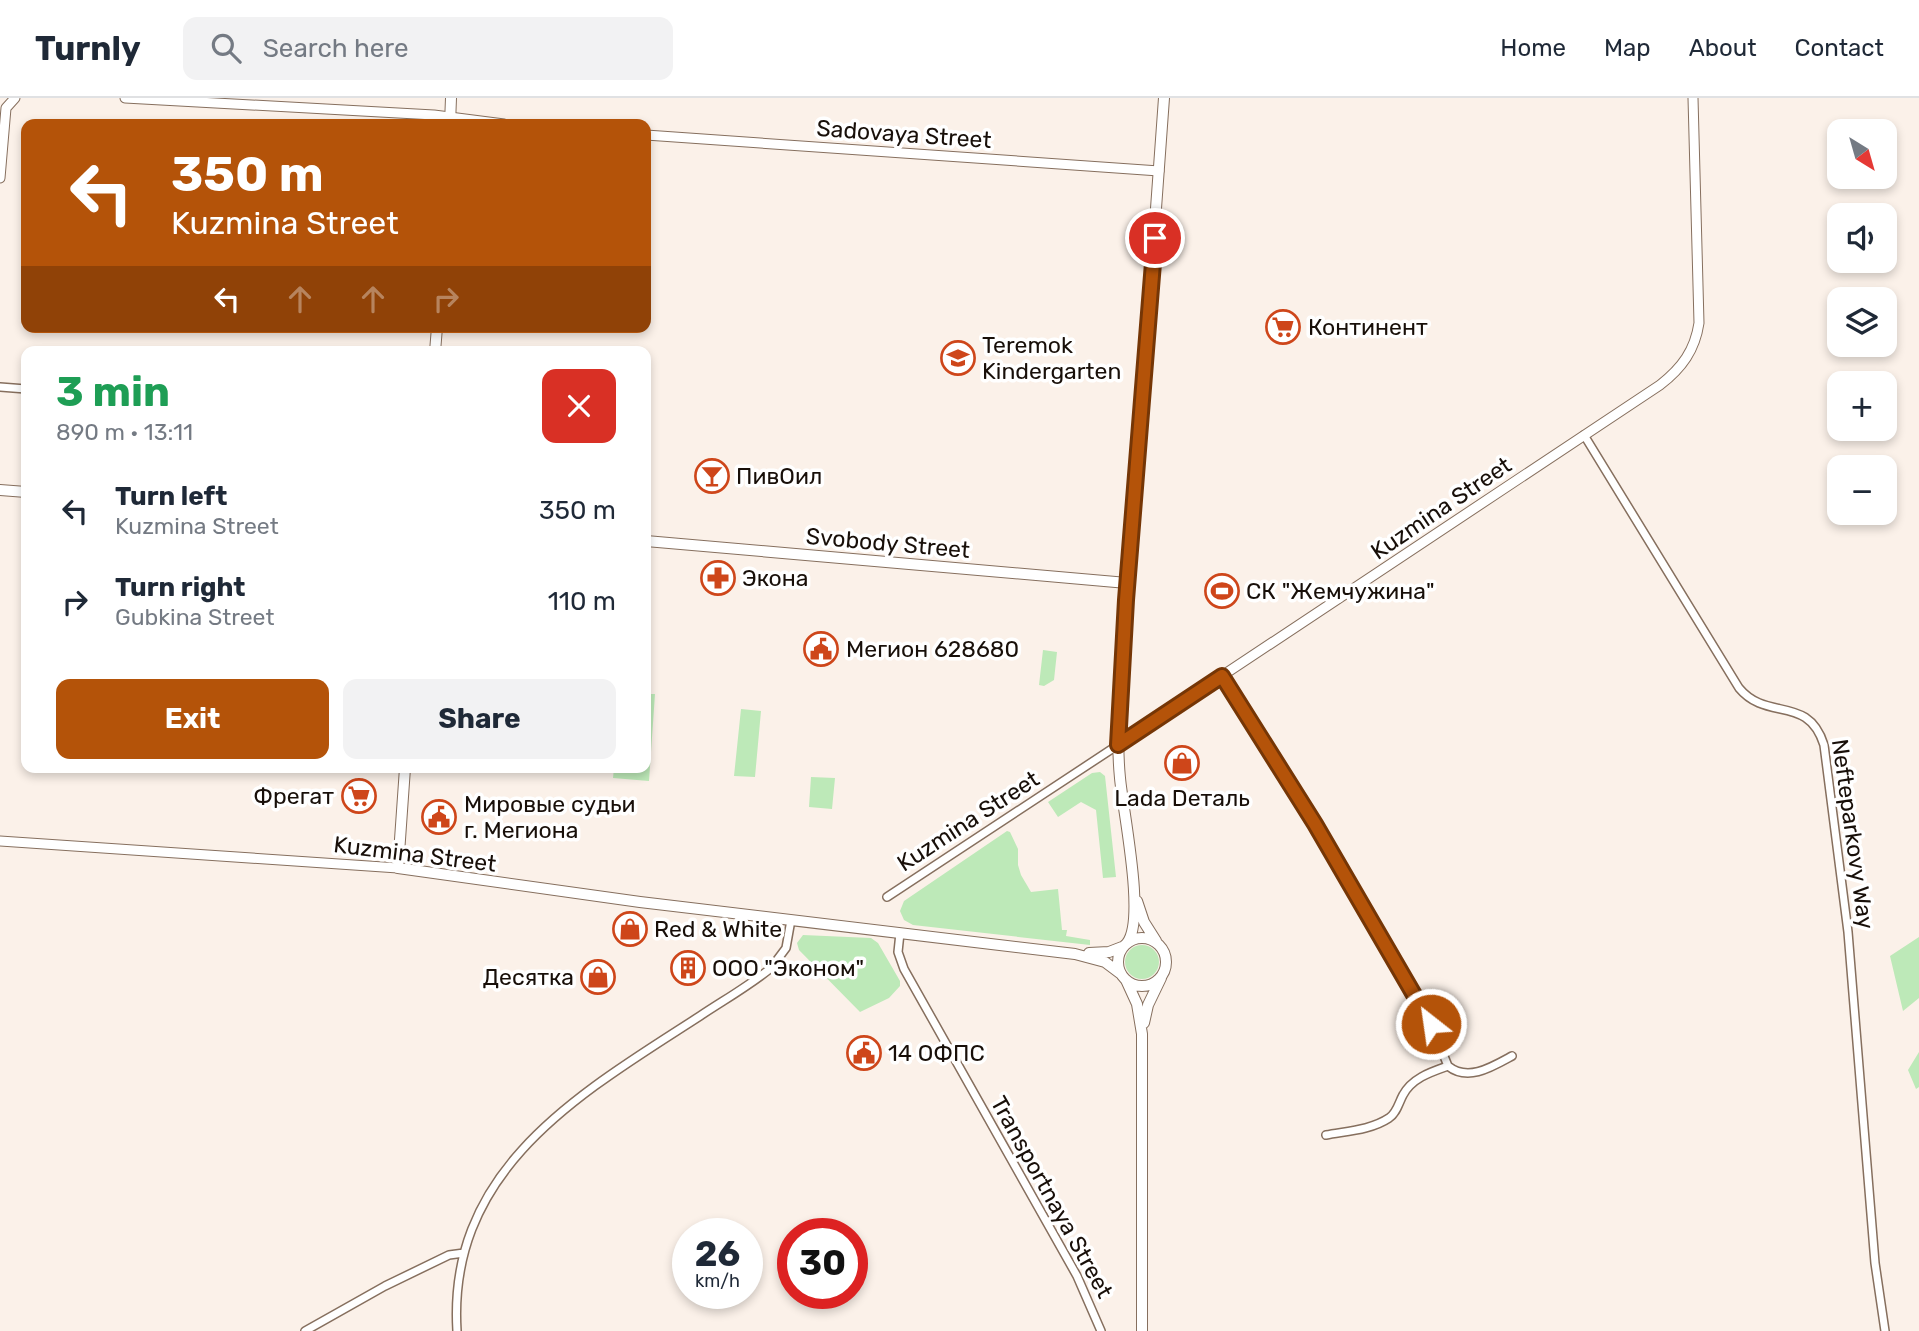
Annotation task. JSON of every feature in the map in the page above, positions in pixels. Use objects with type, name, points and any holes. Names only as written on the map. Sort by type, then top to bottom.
[{"type":"main road","points":[[450,119],[451,98]]},
{"type":"main road","points":[[1142,1034],[1137,1004],[1123,977],[1118,960],[1132,934],[1135,922],[1118,745],[1127,583],[1164,98]]},
{"type":"main road","points":[[0,490],[21,492]]},
{"type":"main road","name":"Svobody Street","points":[[651,541],[1127,583]]},
{"type":"main road","points":[[398,868],[405,773]]},
{"type":"main road","name":"Kuzmina Street","points":[[398,868],[640,902],[1075,954]]},
{"type":"main road","points":[[1134,890],[1144,922],[1166,958],[1163,973],[1148,1005],[1142,1034]]},
{"type":"main road","points":[[1075,954],[1109,953],[1143,938],[1159,945]]},
{"type":"main road","points":[[1075,954],[1105,962],[1136,985],[1144,986],[1156,982],[1163,973]]},
{"type":"main road","name":"Transportnaya Street","points":[[1142,1034],[1142,1331]]},
{"type":"street","points":[[125,98],[271,101],[434,115],[445,119]]},
{"type":"street","name":"Kuzmina Street","points":[[887,897],[1671,376],[1687,358],[1697,337],[1700,306],[1693,98]]},
{"type":"street","points":[[0,178],[5,111],[13,99]]},
{"type":"street","name":"Sadovaya Street","points":[[651,135],[1159,171]]},
{"type":"street","points":[[0,387],[21,389]]},
{"type":"street","name":"Nefteparkovy Way","points":[[1584,435],[1739,688],[1759,704],[1804,715],[1821,735],[1848,932],[1875,1263],[1885,1331]]},
{"type":"street","points":[[1222,676],[1315,824],[1421,1005],[1448,1066],[1458,1073],[1475,1073],[1512,1056]]},
{"type":"street","name":"Kuzmina Street","points":[[0,841],[398,868]]},
{"type":"street","points":[[457,1331],[458,1287],[464,1253],[492,1187],[503,1170],[530,1140],[589,1091],[771,968],[786,948],[792,920]]},
{"type":"street","name":"Transportnaya Street","points":[[900,933],[898,952],[904,969],[1077,1276],[1101,1331]]},
{"type":"street","points":[[1326,1135],[1365,1128],[1389,1118],[1414,1082],[1448,1066]]},
{"type":"street","points":[[305,1331],[385,1286],[449,1255],[464,1253]]},
{"type":"green space","points":[[1043,650],[1057,652],[1054,680],[1044,686],[1039,685]]},
{"type":"green space","points":[[651,694],[655,694],[651,752]]},
{"type":"green space","points":[[741,709],[761,711],[755,777],[734,776]]},
{"type":"green space","points":[[1100,772],[1105,776],[1116,877],[1103,878],[1096,810],[1081,802],[1058,817],[1048,802],[1092,773]]},
{"type":"green space","points":[[614,773],[650,773],[649,781],[613,778]]},
{"type":"green space","points":[[811,777],[835,778],[832,809],[809,807]]},
{"type":"green space","points":[[1007,831],[1018,849],[1021,875],[1031,892],[1058,889],[1062,930],[1067,930],[1066,936],[1090,940],[1090,945],[913,925],[904,920],[900,911],[904,901]]},
{"type":"green space","points":[[803,935],[871,938],[878,943],[900,981],[900,986],[889,998],[860,1012],[799,950],[797,943]]},
{"type":"green space","points":[[1919,937],[1919,998],[1903,1011],[1890,956]]},
{"type":"green space","points":[[1142,945],[1154,950],[1159,962],[1154,974],[1142,979],[1130,974],[1125,962],[1130,950]]},
{"type":"green space","points":[[1919,1052],[1919,1087],[1916,1089],[1908,1070]]},
{"type":"place","name":"Континент","points":[[1283,327]]},
{"type":"place","name":"Teremok Kindergarten","points":[[958,358]]},
{"type":"place","name":"ПивОил","points":[[712,476]]},
{"type":"place","name":"Экона","points":[[718,578]]},
{"type":"place","name":"СК \"Жемчужина\"","points":[[1222,591]]},
{"type":"place","name":"Мегион 628680","points":[[821,649]]},
{"type":"place","name":"Lada Dеталь","points":[[1182,763]]},
{"type":"place","name":"Фрегат","points":[[359,796]]},
{"type":"place","name":"Мировые судьи г. Мегиона","points":[[439,817]]},
{"type":"place","name":"Red & White","points":[[630,929]]},
{"type":"place","name":"ООО \"Эконом\"","points":[[688,968]]},
{"type":"place","name":"Десятка","points":[[598,977]]},
{"type":"place","name":"14 ОФПС","points":[[864,1053]]},
{"type":"route","points":[[1155,238],[1126,600],[1118,745],[1222,676],[1315,824],[1431,1024]]}]
